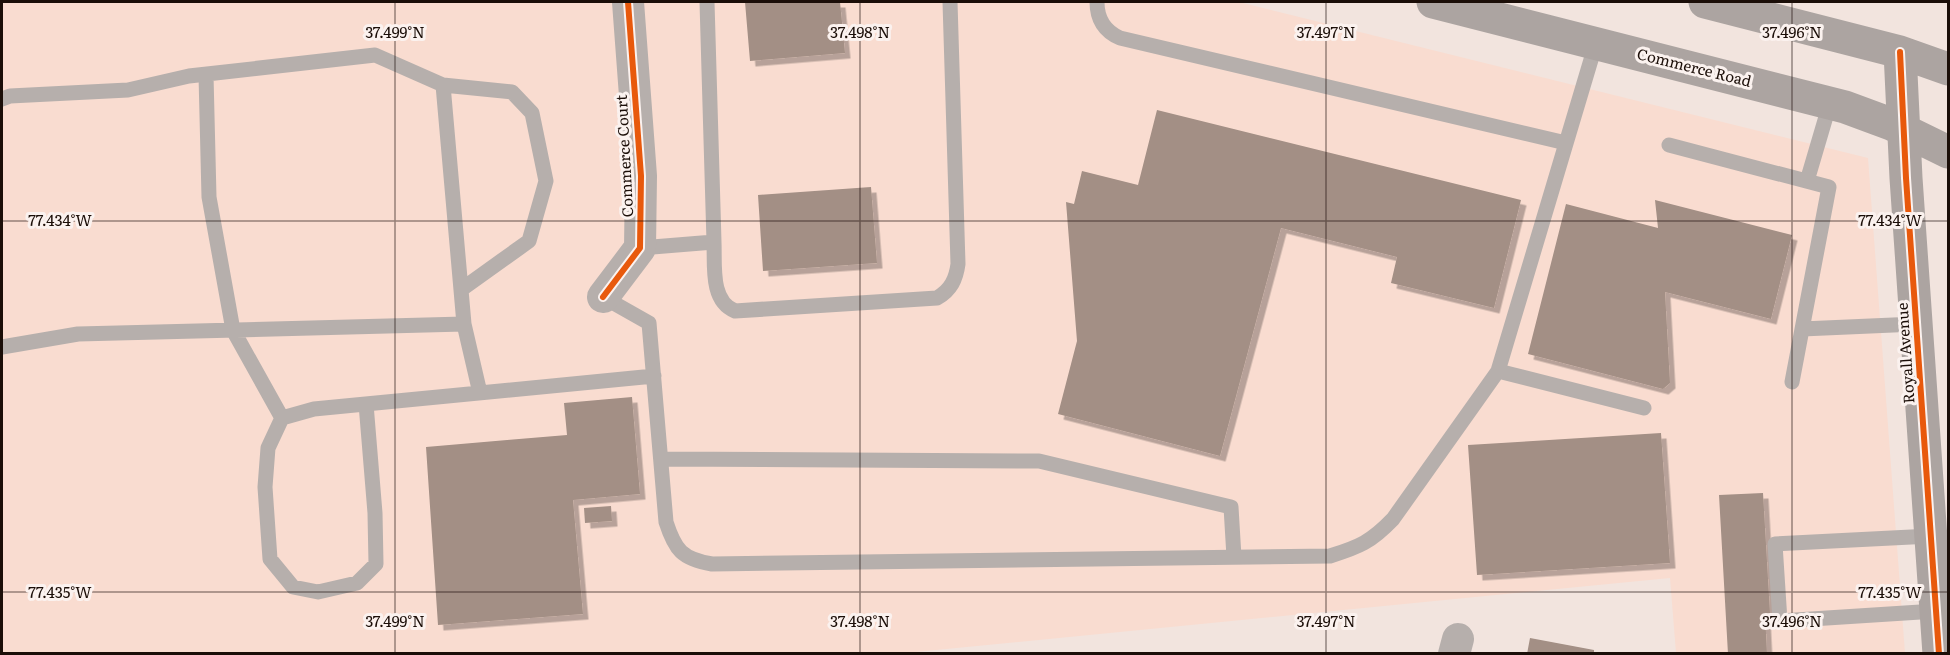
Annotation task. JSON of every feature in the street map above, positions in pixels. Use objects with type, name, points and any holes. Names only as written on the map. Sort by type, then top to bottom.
[{"type":"main road","name":"Commerce Road","points":[[1433,2],[1830,103],[1903,129],[1948,152]]},
{"type":"main road","points":[[1705,2],[1900,52],[1948,69]]},
{"type":"main road","name":"Royall Avenue","points":[[1900,52],[1903,129],[1939,654]]},
{"type":"street","name":"Commerce Court","points":[[628,2],[641,176],[640,248]]},
{"type":"street","points":[[603,297],[640,248]]},
{"type":"lane","points":[[707,2],[717,292],[722,302],[735,311],[937,298],[945,293],[957,275],[958,264],[950,2]]},
{"type":"lane","points":[[1097,2],[1099,15],[1107,30],[1120,38],[1566,143]]},
{"type":"lane","points":[[603,297],[649,323],[666,522],[671,540],[682,555],[704,563],[1330,556],[1359,547],[1378,535],[1393,519],[1498,371],[1596,43]]},
{"type":"lane","points":[[2,99],[10,96],[128,90],[206,75],[375,55],[443,85],[512,92],[532,113],[546,182],[529,241],[462,289]]},
{"type":"lane","points":[[206,75],[209,197],[233,330],[282,418]]},
{"type":"lane","points":[[443,85],[464,324],[480,393]]},
{"type":"lane","points":[[1807,181],[1830,103]]},
{"type":"lane","points":[[1669,145],[1829,187],[1792,382]]},
{"type":"lane","points":[[640,248],[714,242]]},
{"type":"lane","points":[[2,346],[78,334],[464,324]]},
{"type":"lane","points":[[1802,329],[1916,324]]},
{"type":"lane","points":[[1498,371],[1644,408]]},
{"type":"lane","points":[[366,404],[375,513],[376,564],[357,583],[318,592],[293,587],[270,559],[266,487],[268,448],[282,418],[314,409],[654,376]]},
{"type":"lane","points":[[661,459],[1039,461],[1231,507],[1234,557]]},
{"type":"lane","points":[[1931,536],[1775,544],[1778,599],[1780,621],[1936,611]]},
{"type":"shaded area","points":[[2,2],[1239,2],[1868,158],[1905,653],[1676,653],[1670,578],[895,654],[2,653]]},
{"type":"building","points":[[745,2],[840,2],[845,53],[750,61]]},
{"type":"building","points":[[1157,110],[1521,200],[1494,308],[1391,283],[1397,257],[1281,228],[1220,456],[1058,414],[1077,341],[1066,202],[1074,204],[1082,171],[1138,185]]},
{"type":"building","points":[[871,187],[877,263],[763,271],[758,195]]},
{"type":"building","points":[[1655,200],[1792,235],[1771,319],[1665,292],[1670,383],[1663,389],[1528,354],[1566,204],[1658,228]]},
{"type":"building","points":[[632,397],[640,494],[573,500],[583,614],[438,625],[426,447],[567,435],[564,403]]},
{"type":"building","points":[[1661,433],[1670,563],[1477,575],[1468,445]]},
{"type":"building","points":[[1763,493],[1770,613],[1765,613],[1767,654],[1728,654],[1719,495]]},
{"type":"building","points":[[611,506],[612,521],[585,523],[584,508]]},
{"type":"building","points":[[1530,638],[1594,650],[1594,654],[1527,654]]},
{"type":"cycle path","points":[[603,297],[640,248],[641,176],[628,2]]},
{"type":"cycle path","points":[[1900,52],[1906,178],[1939,654]]}]
